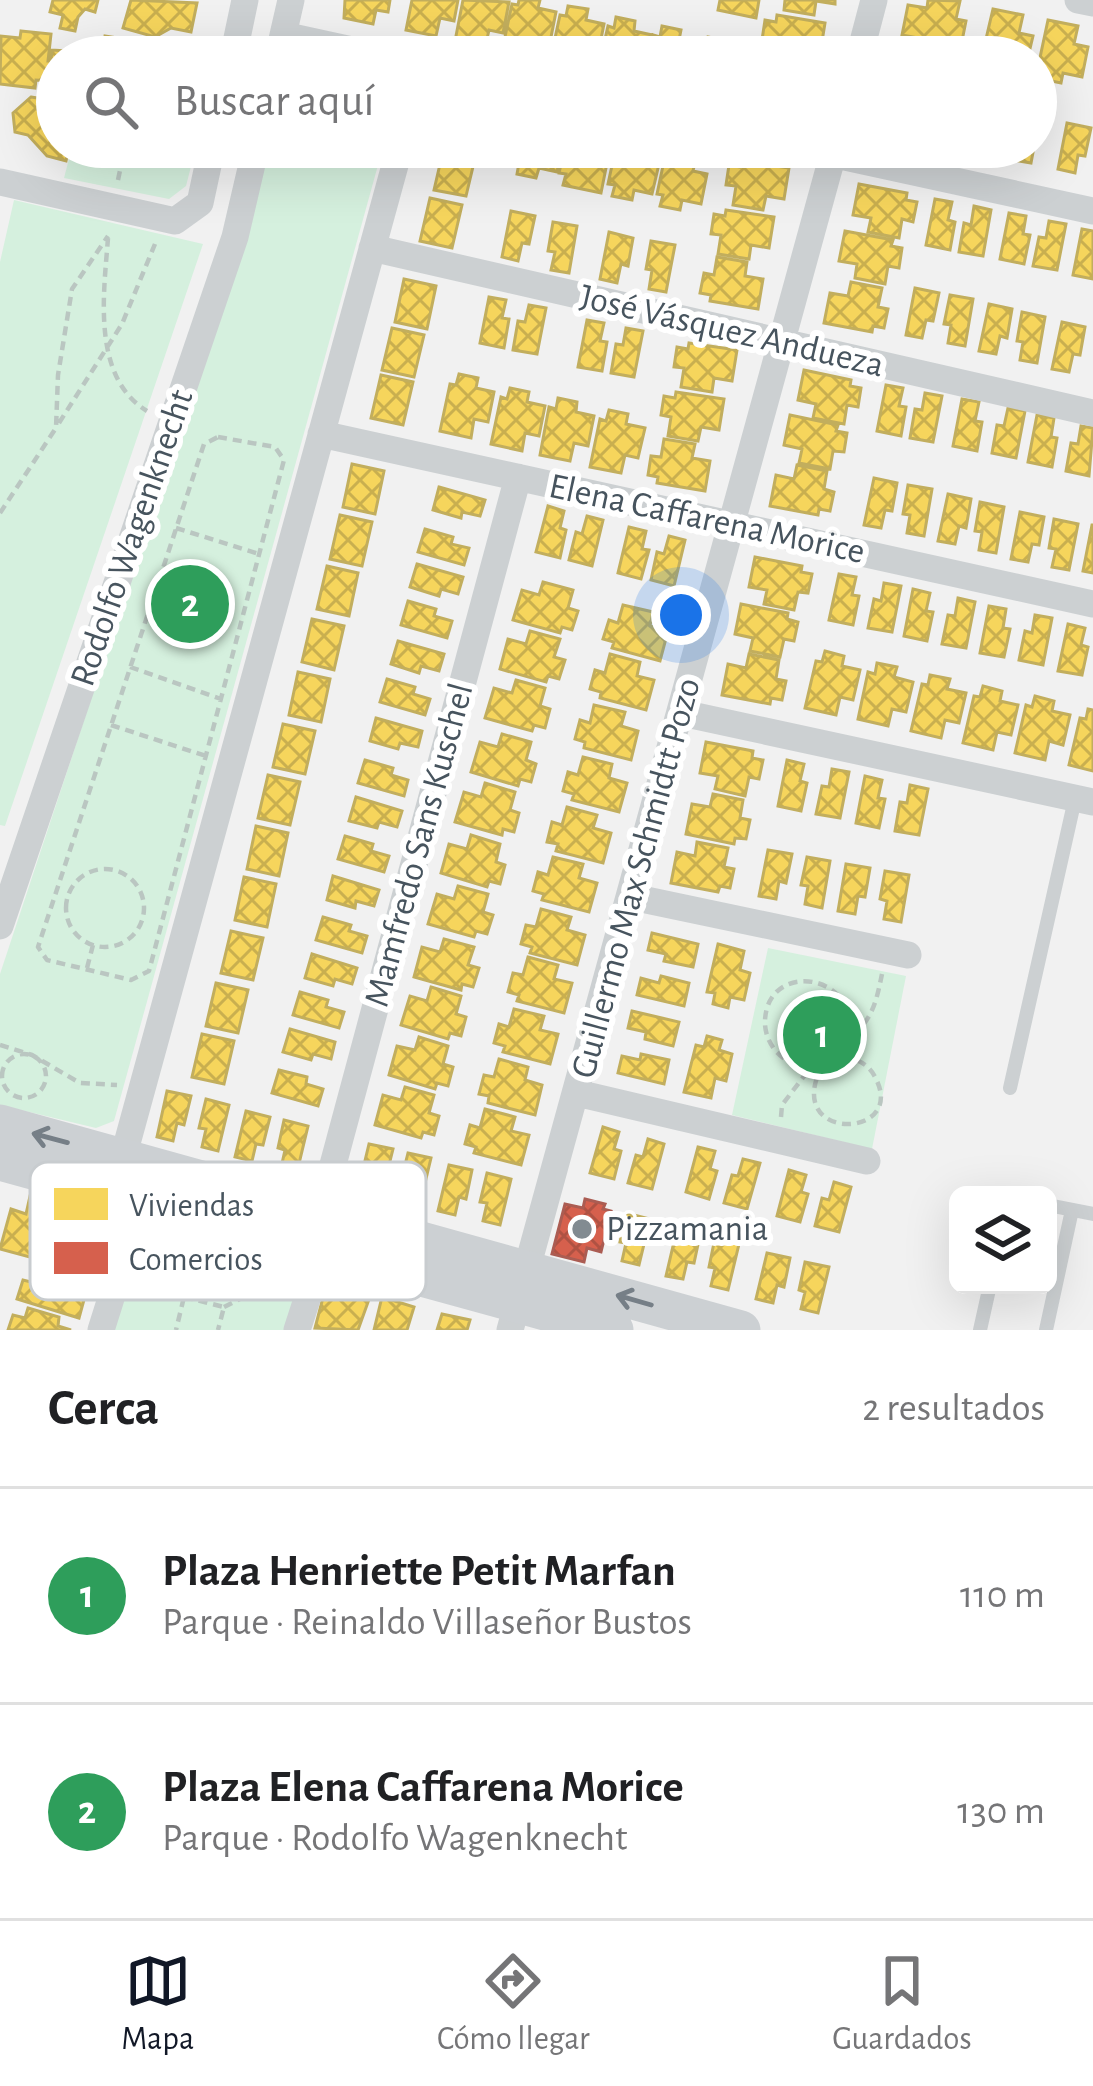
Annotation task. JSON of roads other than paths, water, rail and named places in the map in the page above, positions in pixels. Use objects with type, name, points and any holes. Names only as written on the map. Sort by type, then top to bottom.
[{"type":"main road","points":[[0,1124],[133,1162]]},
{"type":"main road","points":[[0,1161],[30,1171]]},
{"type":"main road","points":[[426,1273],[614,1330]]},
{"type":"main road","points":[[518,1301],[741,1330]]},
{"type":"street","points":[[237,36],[245,0]]},
{"type":"street","points":[[282,36],[290,0]]},
{"type":"street","points":[[865,36],[874,0]]},
{"type":"street","points":[[1078,0],[1093,3]]},
{"type":"street","points":[[0,182],[168,219],[200,203],[208,168]]},
{"type":"street","name":"Rodolfo Wagenknecht","points":[[0,926],[235,237],[251,168]]},
{"type":"street","points":[[123,1158],[394,168]]},
{"type":"street","name":"Guillermo Max Schmidtt Pozo","points":[[518,1301],[829,168]]},
{"type":"street","points":[[907,168],[1093,211]]},
{"type":"street","name":"José Vásquez Andueza","points":[[372,248],[1093,413]]},
{"type":"street","name":"Elena Caffarena Morice","points":[[321,434],[1093,604]]},
{"type":"street","name":"Mamfredo Sans Kuschel","points":[[341,1162],[518,477]]},
{"type":"street","points":[[682,713],[1084,801]]},
{"type":"street","points":[[632,897],[897,953]]},
{"type":"street","points":[[577,1093],[867,1161]]},
{"type":"street","points":[[101,1330],[111,1300]]},
{"type":"street","name":"Mamfredo Sans Kuschel","points":[[297,1330],[305,1300]]},
{"type":"lane","points":[[1010,1088],[1084,801]]},
{"type":"lane","points":[[1057,1206],[1093,1214]]},
{"type":"lane","points":[[1046,1330],[1072,1210]]},
{"type":"lane","points":[[980,1330],[988,1294]]},
{"type":"place","name":"Plaza Elena Caffarena Morice","points":[[190,604]]},
{"type":"place","name":"Plaza Henriette Petit Marfan","points":[[822,1035]]},
{"type":"place","name":"Pizzamania","points":[[582,1229]]}]
